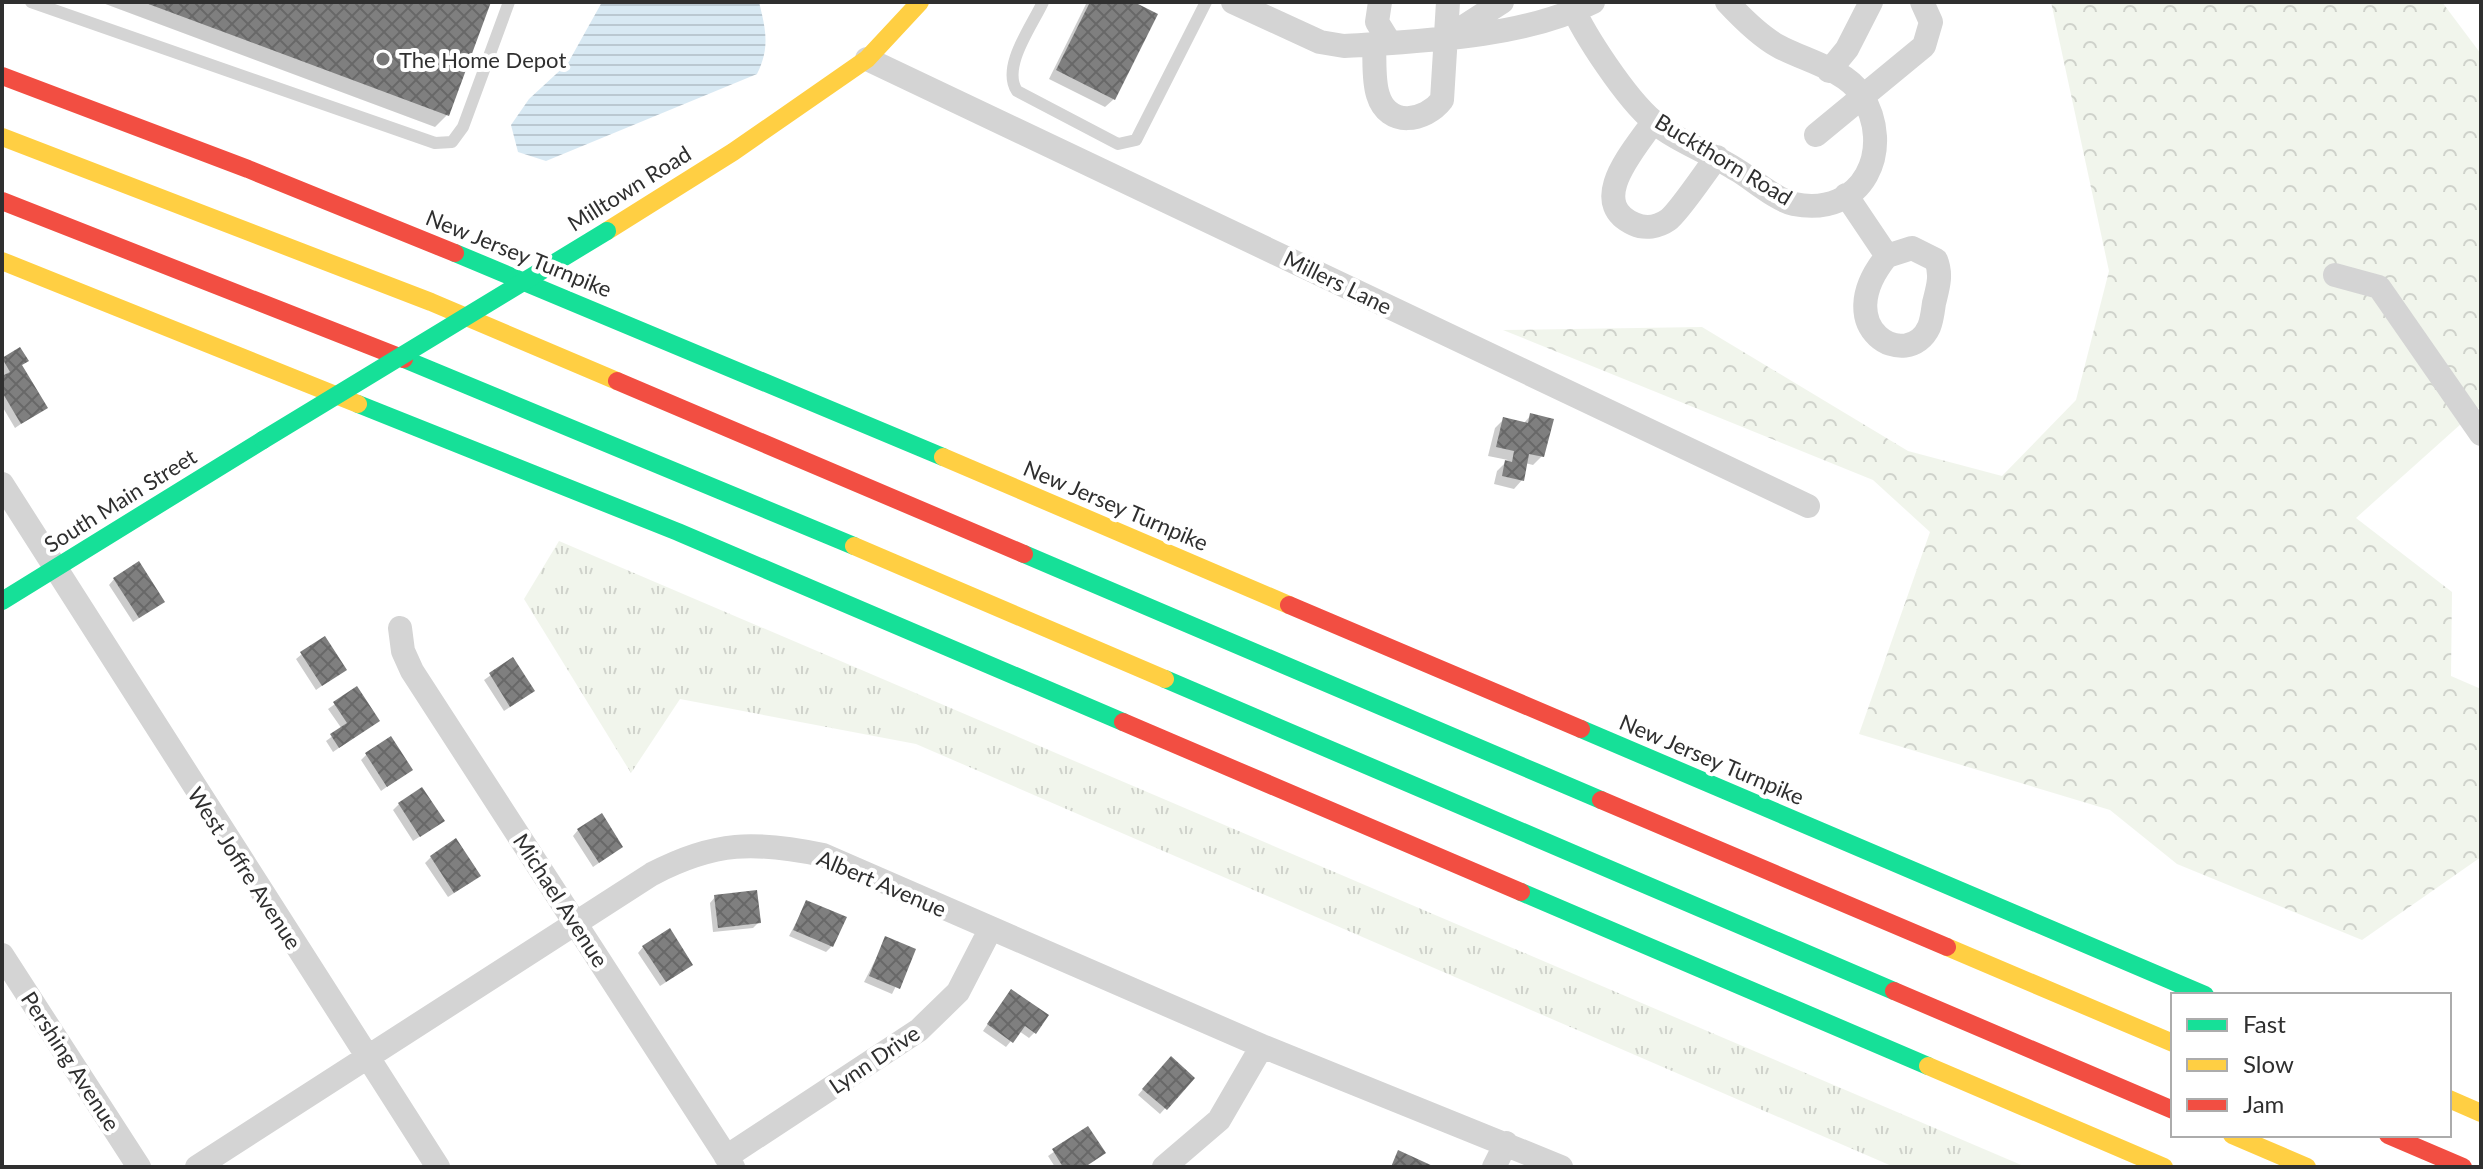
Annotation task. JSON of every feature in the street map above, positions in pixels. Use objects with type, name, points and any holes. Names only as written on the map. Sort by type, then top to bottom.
[{"type":"main road","name":"Milltown Road","points":[[263,440],[733,152],[867,59],[920,2]]},
{"type":"main road","name":"New Jersey Turnpike","points":[[2,76],[248,169],[680,345],[2200,993]]},
{"type":"main road","points":[[2,137],[475,320],[2171,1042]]},
{"type":"main road","points":[[2,201],[220,284],[682,473],[2171,1109]]},
{"type":"main road","points":[[2,261],[678,532],[2164,1167]]},
{"type":"main road","name":"South Main Street","points":[[2,601],[263,440]]},
{"type":"main road","points":[[2451,1100],[2481,1113]]},
{"type":"main road","points":[[2237,1137],[2307,1167]]},
{"type":"main road","points":[[2393,1137],[2463,1167]]},
{"type":"street","points":[[1233,2],[1320,42],[1344,46],[1508,29],[1579,5]]},
{"type":"street","points":[[1380,2],[1377,22],[1382,44],[1378,95],[1384,107],[1407,119],[1421,118],[1433,111],[1442,100],[1449,36],[1448,2]]},
{"type":"street","points":[[1449,36],[1502,2]]},
{"type":"street","points":[[1727,2],[1775,44],[1841,77],[1862,96],[1874,121],[1875,151],[1869,176],[1846,195],[1887,256]]},
{"type":"street","points":[[1829,71],[1847,49],[1871,2]]},
{"type":"street","points":[[1816,135],[1924,46],[1931,22],[1922,2]]},
{"type":"street","name":"Buckthorn Road","points":[[1579,5],[1619,79],[1653,122],[1791,203],[1826,207],[1846,195]]},
{"type":"street","name":"Millers Lane","points":[[867,59],[1808,506]]},
{"type":"street","points":[[1653,122],[1617,176],[1613,198],[1616,209],[1625,220],[1638,226],[1652,227],[1674,215],[1680,202],[1717,157]]},
{"type":"street","points":[[2335,275],[2379,287],[2481,434]]},
{"type":"street","name":"West Joffre Avenue","points":[[2,484],[438,1167]]},
{"type":"street","name":"Michael Avenue","points":[[400,628],[403,651],[412,671],[730,1162]]},
{"type":"street","name":"Albert Avenue","points":[[197,1167],[652,874],[689,854],[729,845],[774,845],[823,855],[1262,1046],[1561,1167]]},
{"type":"street","name":"Lynn Drive","points":[[730,1162],[919,1030],[958,992],[990,930]]},
{"type":"street","name":"Pershing Avenue","points":[[2,955],[139,1167]]},
{"type":"street","points":[[1164,1167],[1219,1120],[1262,1046]]},
{"type":"street","points":[[1494,1167],[1506,1143]]},
{"type":"lane","points":[[31,2],[435,143],[452,142],[463,127],[509,2]]},
{"type":"lane","points":[[1043,2],[1012,68],[1011,82],[1017,91],[1118,144],[1136,140],[1206,2]]},
{"type":"green space","points":[[2051,2],[2442,2],[2481,54],[2481,406],[2356,518],[2452,592],[2451,676],[2481,689],[2481,857],[2362,940],[2177,864],[2110,810],[1859,734],[1930,532],[1873,480],[1503,330],[1702,327],[1908,451],[2002,476],[2076,400],[2109,271]]},
{"type":"green space","points":[[559,541],[2026,1167],[1894,1167],[916,744],[680,699],[631,773],[524,599]]},
{"type":"shaded area","points":[[602,2],[759,2],[766,39],[761,65],[757,74],[546,161],[518,152],[511,125],[529,99],[568,63]]},
{"type":"building","name":"The Home Depot","points":[[143,2],[491,2],[449,116]]},
{"type":"building","points":[[1090,2],[1134,2],[1158,14],[1115,100],[1056,70]]},
{"type":"building","points":[[20,347],[29,361],[22,365],[48,408],[21,424],[2,392],[2,376],[10,372],[2,358]]},
{"type":"building","points":[[1530,413],[1554,419],[1544,457],[1529,454],[1524,481],[1502,476],[1505,460],[1512,462],[1514,451],[1496,447],[1503,417],[1528,423]]},
{"type":"building","points":[[139,561],[165,602],[139,618],[113,578]]},
{"type":"building","points":[[325,636],[347,670],[322,686],[300,652]]},
{"type":"building","points":[[513,657],[535,691],[510,707],[489,673]]},
{"type":"building","points":[[357,686],[380,721],[339,748],[330,734],[347,723],[333,702]]},
{"type":"building","points":[[391,736],[413,770],[387,787],[365,753]]},
{"type":"building","points":[[422,787],[445,821],[420,837],[398,803]]},
{"type":"building","points":[[602,813],[623,847],[599,863],[577,829]]},
{"type":"building","points":[[456,838],[481,876],[454,893],[430,856]]},
{"type":"building","points":[[757,890],[761,923],[718,928],[714,895]]},
{"type":"building","points":[[806,900],[847,917],[833,947],[793,930]]},
{"type":"building","points":[[670,928],[693,965],[666,982],[642,946]]},
{"type":"building","points":[[885,936],[916,949],[900,989],[869,976]]},
{"type":"building","points":[[1011,989],[1049,1015],[1036,1034],[1025,1026],[1013,1043],[987,1024]]},
{"type":"building","points":[[1171,1056],[1195,1078],[1167,1110],[1142,1089]]},
{"type":"building","points":[[1088,1126],[1106,1153],[1085,1167],[1063,1167],[1052,1149]]},
{"type":"building","points":[[1398,1150],[1435,1167],[1391,1167]]},
{"type":"traffic: fast","points":[[263,440],[607,231]]},
{"type":"traffic: fast","points":[[455,253],[943,457]]},
{"type":"traffic: fast","points":[[404,359],[854,546]]},
{"type":"traffic: fast","points":[[358,404],[678,532],[1123,722]]},
{"type":"traffic: fast","points":[[2,601],[263,440]]},
{"type":"traffic: fast","points":[[1024,554],[1601,800]]},
{"type":"traffic: fast","points":[[1165,679],[1894,991]]},
{"type":"traffic: fast","points":[[1581,729],[2200,993]]},
{"type":"traffic: fast","points":[[1521,892],[1928,1066]]},
{"type":"traffic: slow","points":[[607,231],[733,152],[867,59],[920,2]]},
{"type":"traffic: slow","points":[[2,137],[431,302],[617,381]]},
{"type":"traffic: slow","points":[[2,261],[358,404]]},
{"type":"traffic: slow","points":[[943,457],[1289,605]]},
{"type":"traffic: slow","points":[[854,546],[1165,679]]},
{"type":"traffic: slow","points":[[1947,947],[2171,1042]]},
{"type":"traffic: slow","points":[[1928,1066],[2164,1167]]},
{"type":"traffic: slow","points":[[2451,1100],[2481,1113]]},
{"type":"traffic: slow","points":[[2237,1137],[2307,1167]]},
{"type":"traffic: jam","points":[[2,76],[248,169],[455,253]]},
{"type":"traffic: jam","points":[[2,201],[404,359]]},
{"type":"traffic: jam","points":[[617,381],[1024,554]]},
{"type":"traffic: jam","points":[[1289,605],[1581,729]]},
{"type":"traffic: jam","points":[[1123,722],[1521,892]]},
{"type":"traffic: jam","points":[[1601,800],[1947,947]]},
{"type":"traffic: jam","points":[[1894,991],[2171,1109]]},
{"type":"traffic: jam","points":[[2393,1137],[2463,1167]]},
{"type":"place","name":"The Home Depot","points":[[383,59]]}]
